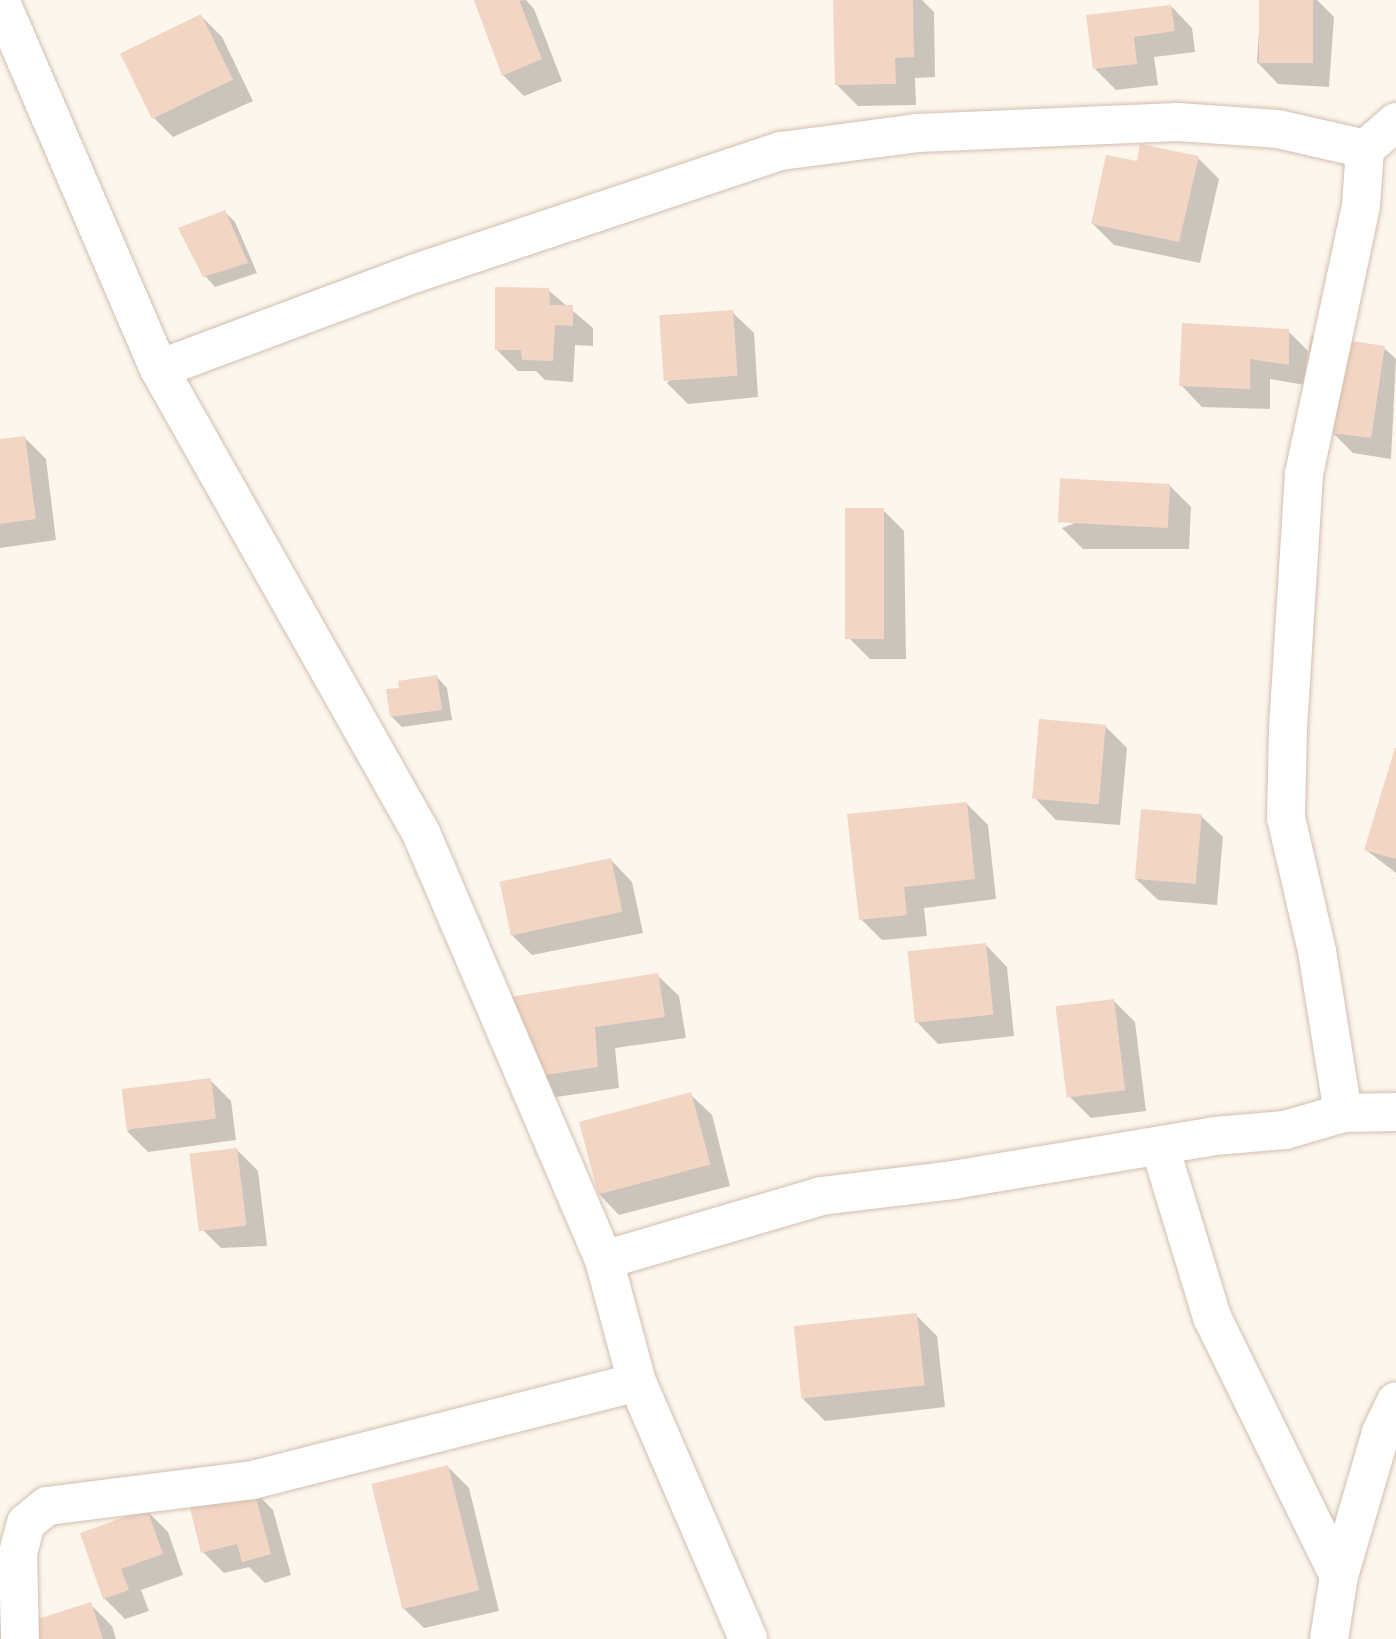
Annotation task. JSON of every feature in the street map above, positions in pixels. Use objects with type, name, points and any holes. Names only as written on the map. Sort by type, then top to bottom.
[{"type":"street","points":[[0,0],[159,369],[421,833],[604,1260],[637,1382],[748,1639]]},
{"type":"street","points":[[159,369],[416,273],[781,151],[917,133],[1178,122],[1278,129],[1365,149]]},
{"type":"street","points":[[1343,1113],[1317,951],[1286,818],[1304,474],[1362,205],[1365,149],[1396,122]]},
{"type":"street","points":[[604,1260],[821,1196],[1160,1147],[1215,1136],[1285,1130],[1343,1113],[1396,1112]]},
{"type":"street","points":[[1160,1147],[1212,1317],[1339,1576]]},
{"type":"street","points":[[20,1639],[18,1553],[26,1523],[47,1506],[253,1480],[637,1382]]},
{"type":"street","points":[[1329,1639],[1339,1576],[1381,1432],[1396,1401]]},
{"type":"building","points":[[474,0],[519,0],[542,59],[502,76]]},
{"type":"building","points":[[833,0],[913,0],[914,57],[895,58],[896,84],[835,85]]},
{"type":"building","points":[[1259,0],[1313,0],[1313,63],[1259,63]]},
{"type":"building","points":[[1171,5],[1175,31],[1134,37],[1137,64],[1093,69],[1086,15]]},
{"type":"building","points":[[201,14],[233,80],[152,119],[120,53]]},
{"type":"building","points":[[1140,144],[1199,156],[1179,242],[1091,224],[1106,155],[1137,161]]},
{"type":"building","points":[[225,210],[248,263],[203,277],[178,228]]},
{"type":"building","points":[[495,287],[549,288],[550,305],[573,305],[573,326],[555,325],[553,361],[522,360],[521,350],[495,350]]},
{"type":"building","points":[[733,310],[738,376],[664,381],[659,315]]},
{"type":"building","points":[[1182,323],[1289,329],[1289,365],[1250,359],[1250,389],[1179,386]]},
{"type":"building","points":[[1311,335],[1385,346],[1371,438],[1330,433],[1299,407]]},
{"type":"building","points":[[25,436],[36,519],[0,524],[0,439]]},
{"type":"building","points":[[1060,478],[1170,484],[1168,528],[1058,522]]},
{"type":"building","points":[[845,508],[884,508],[884,639],[845,639]]},
{"type":"building","points":[[437,675],[442,710],[390,717],[386,689],[399,688],[398,681]]},
{"type":"building","points":[[1039,719],[1106,725],[1099,805],[1032,799]]},
{"type":"building","points":[[1396,748],[1396,859],[1364,850]]},
{"type":"building","points":[[967,802],[975,879],[904,887],[907,915],[859,920],[847,814]]},
{"type":"building","points":[[1141,809],[1202,814],[1196,884],[1135,879]]},
{"type":"building","points":[[611,858],[622,912],[511,936],[499,882]]},
{"type":"building","points":[[986,943],[994,1015],[915,1023],[907,951]]},
{"type":"building","points":[[658,973],[665,1017],[595,1027],[598,1067],[512,1080],[509,997]]},
{"type":"building","points":[[1114,999],[1125,1090],[1067,1098],[1055,1006]]},
{"type":"building","points":[[211,1078],[216,1119],[127,1130],[122,1089]]},
{"type":"building","points":[[691,1092],[710,1164],[598,1194],[579,1122]]},
{"type":"building","points":[[237,1148],[247,1225],[199,1231],[189,1154]]},
{"type":"building","points":[[917,1313],[925,1386],[801,1399],[794,1326]]},
{"type":"building","points":[[448,1465],[479,1590],[403,1609],[371,1484]]},
{"type":"building","points":[[253,1487],[271,1554],[242,1562],[237,1544],[201,1553],[189,1504]]},
{"type":"building","points":[[147,1509],[163,1554],[121,1569],[129,1590],[103,1599],[80,1533]]},
{"type":"building","points":[[91,1602],[103,1639],[27,1639],[22,1624]]}]
